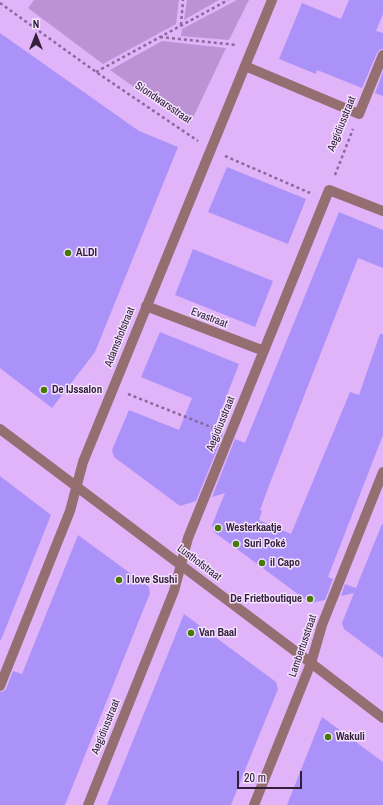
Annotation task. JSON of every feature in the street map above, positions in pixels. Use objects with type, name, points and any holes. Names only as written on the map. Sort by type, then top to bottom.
[{"type":"street","name":"Adamshofstraat","points":[[0,686],[70,511],[83,462],[112,388],[254,47],[272,0]]},
{"type":"street","name":"Aegidiusstraat","points":[[359,114],[383,54]]},
{"type":"street","points":[[245,66],[359,114]]},
{"type":"street","points":[[327,195],[383,211]]},
{"type":"street","name":"Aegidiusstraat","points":[[88,805],[174,591],[188,538],[327,195]]},
{"type":"street","name":"Evastraat","points":[[146,306],[264,351]]},
{"type":"street","name":"Lusthofstraat","points":[[0,429],[383,718]]},
{"type":"street","name":"Lambertusstraat","points":[[254,805],[311,663],[322,625],[383,472]]},
{"type":"path","points":[[180,26],[183,0]]},
{"type":"path","points":[[96,72],[228,0]]},
{"type":"path","name":"Siondwarsstraat","points":[[0,3],[96,72],[210,150],[327,195]]},
{"type":"path","points":[[160,37],[254,47]]},
{"type":"path","name":"Aegidiusstraat","points":[[327,195],[359,114]]},
{"type":"path","points":[[112,388],[230,435]]},
{"type":"shaded area","points":[[34,0],[179,0],[176,24],[103,64],[28,8]]},
{"type":"shaded area","points":[[187,0],[219,0],[184,20]]},
{"type":"shaded area","points":[[237,0],[249,0],[229,40],[181,36],[182,29]]},
{"type":"shaded area","points":[[162,41],[226,48],[189,126],[110,70]]},
{"type":"building","points":[[349,0],[383,0],[383,14],[376,31],[383,33],[383,49],[379,50],[377,53],[362,88],[317,70],[316,74],[279,59],[302,3],[341,19]]},
{"type":"building","points":[[0,33],[139,131],[178,147],[95,352],[52,408],[0,368]]},
{"type":"building","points":[[383,72],[383,96],[375,93]]},
{"type":"building","points":[[227,167],[306,199],[288,244],[208,212]]},
{"type":"building","points":[[339,212],[383,230],[383,268],[358,258],[270,483],[260,510],[262,511],[259,520],[291,534],[350,392],[359,395],[380,334],[383,334],[383,435],[328,577],[333,579],[325,600],[310,603],[214,532],[212,525],[225,493],[212,497],[235,439],[245,443]]},
{"type":"building","points":[[193,249],[273,281],[255,327],[175,295]]},
{"type":"building","points":[[160,332],[239,364],[213,431],[223,435],[196,501],[180,506],[114,457],[112,450],[129,410],[179,430],[192,398],[141,377]]},
{"type":"building","points":[[0,476],[51,515],[1,640],[0,640]]},
{"type":"building","points":[[382,524],[383,658],[344,629],[342,623],[354,593],[341,596],[345,584],[356,588]]},
{"type":"building","points":[[78,535],[149,587],[150,593],[65,805],[0,805],[0,692],[6,689],[13,671],[22,674]]},
{"type":"building","points":[[184,614],[276,682],[278,689],[231,805],[107,805]]},
{"type":"building","points":[[322,717],[383,762],[383,805],[287,805]]},
{"type":"place","name":"ALDI","points":[[68,253]]},
{"type":"place","name":"De IJssalon","points":[[44,390]]},
{"type":"place","name":"Westerkaatje","points":[[218,528]]},
{"type":"place","name":"Suri Poké","points":[[236,544]]},
{"type":"place","name":"il Capo","points":[[262,563]]},
{"type":"place","name":"I love Sushi","points":[[119,580]]},
{"type":"place","name":"De Frietboutique","points":[[310,599]]},
{"type":"place","name":"Van Baal","points":[[191,633]]},
{"type":"place","name":"Wakuli","points":[[328,737]]}]
